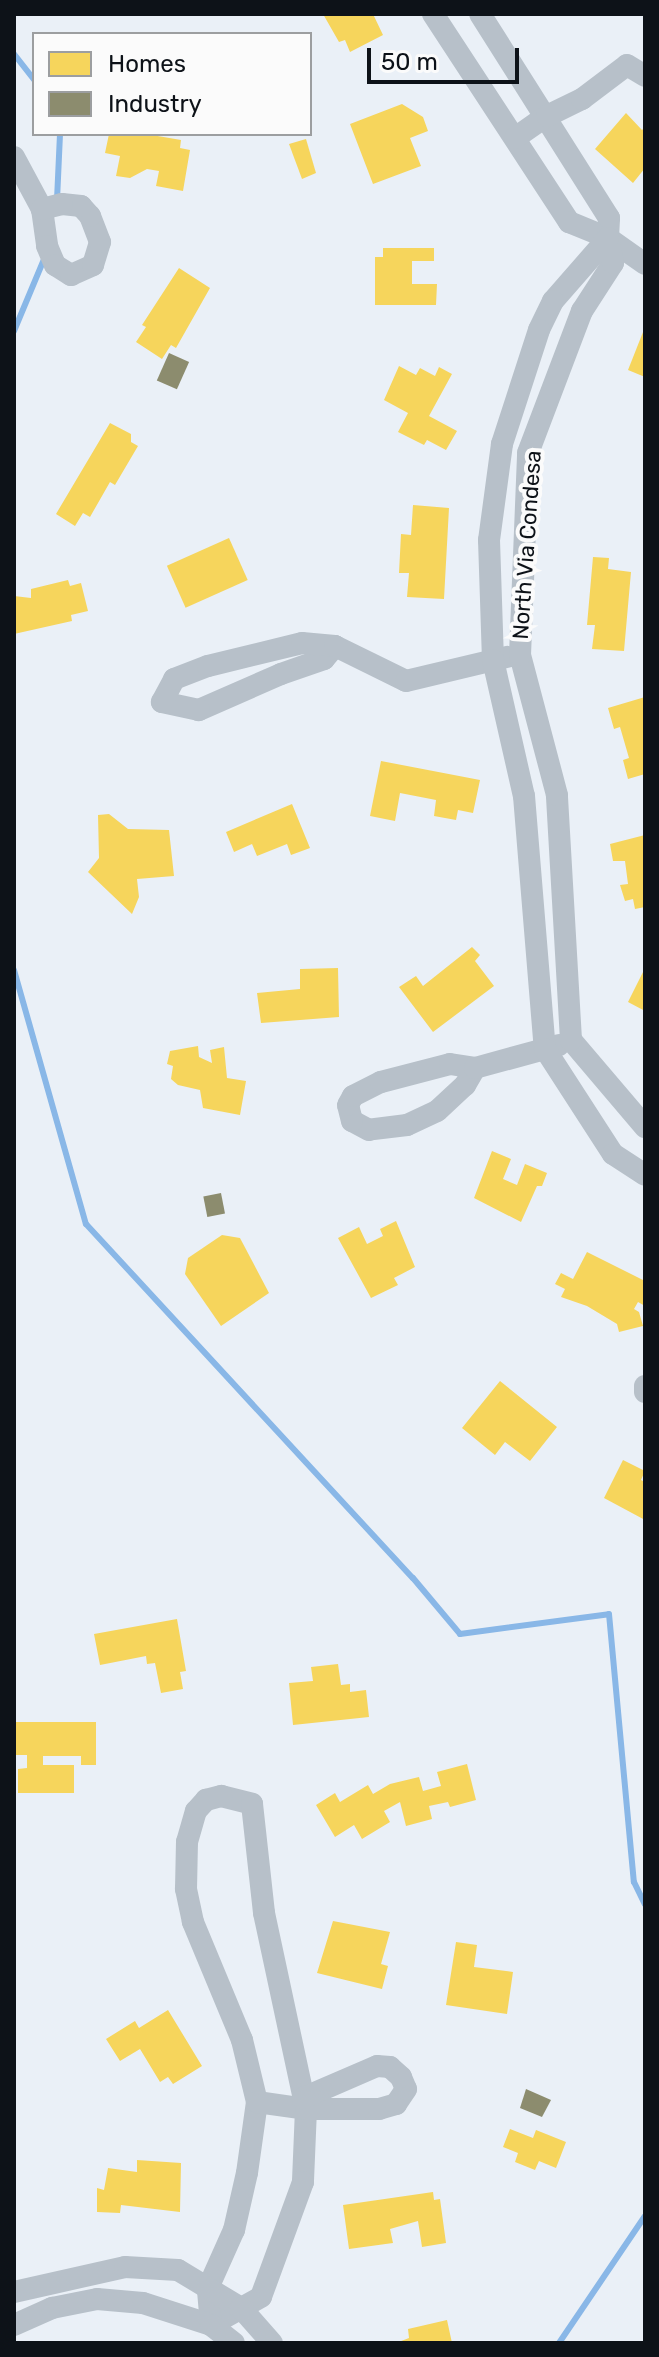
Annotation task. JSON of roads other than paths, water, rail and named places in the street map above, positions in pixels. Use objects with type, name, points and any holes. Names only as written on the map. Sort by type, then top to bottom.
[{"type":"street","points":[[433,14],[569,222],[608,238],[645,264]]},
{"type":"street","points":[[480,14],[609,218],[608,238]]},
{"type":"street","points":[[515,138],[547,116],[582,99],[627,65],[645,76]]},
{"type":"street","points":[[14,157],[42,209]]},
{"type":"street","name":"North Via Condesa","points":[[571,1040],[557,795],[520,655],[528,453],[582,311],[613,263],[608,238]]},
{"type":"street","name":"North Via Condesa","points":[[608,238],[553,301],[539,330],[502,444],[489,540],[493,660],[524,796],[545,1049],[613,1154],[645,1175]]},
{"type":"street","points":[[335,646],[324,659],[199,710],[162,702],[174,679],[208,666],[302,643],[335,646],[406,681],[520,655]]},
{"type":"street","points":[[475,1068],[465,1085],[437,1111],[407,1125],[369,1130],[352,1121],[348,1105],[353,1096],[381,1082],[450,1064],[475,1068],[571,1040],[645,1127]]},
{"type":"street","points":[[221,1796],[252,1804],[264,1913],[304,2104],[303,2182],[261,2297],[211,2325],[208,2288],[234,2230],[247,2173],[257,2102],[242,2040],[193,1922],[186,1889],[187,1842],[196,1811],[206,1800],[221,1796]]},
{"type":"street","points":[[257,2102],[304,2104]]},
{"type":"street","points":[[14,2292],[125,2267],[178,2270],[241,2308],[272,2343]]},
{"type":"street","points":[[14,2325],[52,2308],[97,2299],[143,2303],[211,2325],[234,2343]]},
{"type":"waterway","points":[[14,54],[32,77]]},
{"type":"waterway","points":[[57,200],[60,136]]},
{"type":"waterway","points":[[14,331],[45,257]]},
{"type":"waterway","points":[[14,970],[86,1224],[413,1578],[460,1634],[609,1614],[634,1882],[645,1905]]},
{"type":"waterway","points":[[559,2343],[645,2216]]}]
